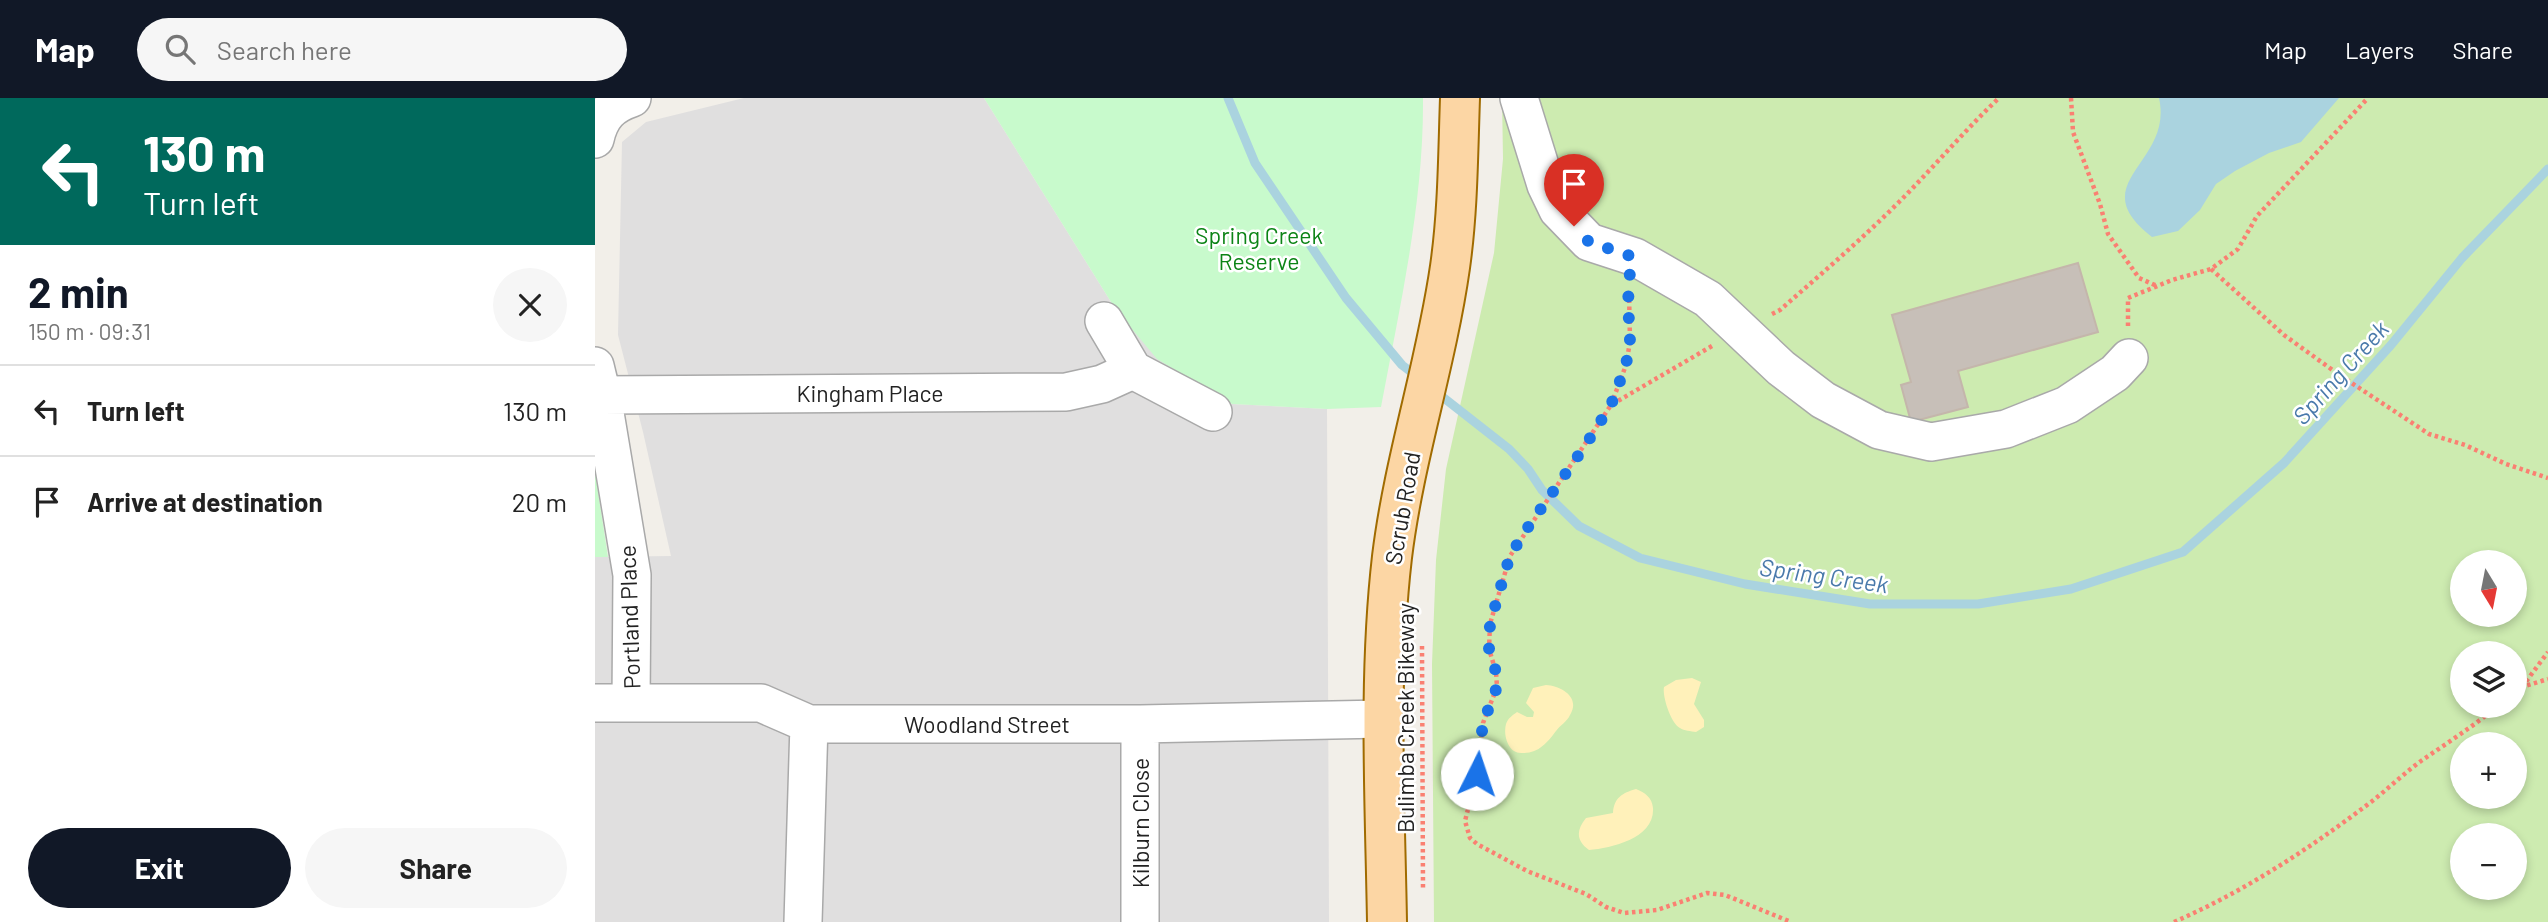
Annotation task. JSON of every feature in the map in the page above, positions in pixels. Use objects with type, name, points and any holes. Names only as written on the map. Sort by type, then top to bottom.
[{"type":"main road","name":"Scrub Road","points":[[1387,922],[1384,631],[1392,554],[1450,267],[1460,98]]},
{"type":"street","points":[[595,139],[597,126],[614,104],[632,98]]},
{"type":"street","points":[[1519,98],[1546,185],[1558,210],[1589,242],[1631,256],[1708,299],[1781,368],[1823,400],[1879,430],[1931,442],[2006,429],[2067,405],[2115,373],[2129,358]]},
{"type":"street","points":[[1104,321],[1133,370],[1213,412]]},
{"type":"street","name":"Kingham Place","points":[[599,380],[1066,392],[1102,384],[1133,370]]},
{"type":"street","name":"Portland Place","points":[[599,380],[632,575],[631,703]]},
{"type":"street","name":"Woodland Street","points":[[595,703],[761,703],[809,724],[1140,724],[1383,719]]},
{"type":"street","points":[[803,922],[809,724]]},
{"type":"street","name":"Kilburn Close","points":[[1140,724],[1140,922]]},
{"type":"path","points":[[1611,405],[1780,310],[1900,201],[1964,131],[1999,98]]},
{"type":"path","points":[[2071,98],[2073,132],[2100,204],[2108,234],[2139,278],[2158,286]]},
{"type":"path","points":[[2129,358],[2128,298],[2211,269],[2238,249],[2257,216],[2368,98]]},
{"type":"path","points":[[1631,256],[1628,302],[1630,341],[1626,365],[1611,405],[1510,556],[1490,624],[1489,649],[1496,672],[1497,687],[1483,723],[1477,774],[1465,821],[1470,838],[1527,871],[1586,894],[1606,907],[1624,913],[1657,910],[1707,893],[1725,895],[1791,922]]},
{"type":"path","points":[[2211,269],[2284,335],[2429,434],[2465,445],[2506,464],[2548,478]]},
{"type":"path","name":"Bulimba Creek Bikeway","points":[[1422,644],[1423,898]]},
{"type":"path","points":[[2527,680],[2548,652]]},
{"type":"path","points":[[2527,685],[2548,679]]},
{"type":"path","points":[[2174,922],[2219,903],[2308,847],[2372,801],[2419,762],[2469,731],[2484,718]]},
{"type":"shaded area","points":[[744,98],[984,98],[1116,310],[1232,404],[1327,409],[1329,922],[595,922],[595,557],[671,556],[618,335],[622,142],[646,122]]},
{"type":"green space","name":"Spring Creek Reserve","points":[[984,98],[1423,98],[1420,176],[1415,215],[1381,407],[1327,409],[1232,404],[1157,359],[1116,310]]},
{"type":"green space","points":[[1502,98],[2548,98],[2548,922],[1434,922],[1432,664],[1436,560],[1446,469],[1494,253],[1503,159]]},
{"type":"green space","points":[[595,472],[608,557],[595,557]]},
{"type":"sand","points":[[1692,678],[1701,682],[1694,704],[1704,720],[1704,727],[1696,732],[1683,730],[1673,721],[1664,697],[1664,687],[1676,680]]},
{"type":"sand","points":[[1546,685],[1568,694],[1573,709],[1567,720],[1541,747],[1532,752],[1517,752],[1510,747],[1506,738],[1507,722],[1517,712],[1533,717],[1534,712],[1526,703],[1533,688]]},
{"type":"sand","points":[[1636,789],[1647,796],[1652,804],[1652,818],[1647,827],[1640,834],[1620,844],[1589,850],[1585,847],[1579,835],[1580,827],[1586,818],[1613,813],[1615,803],[1620,797]]},
{"type":"water","points":[[2159,98],[2339,98],[2301,142],[2269,153],[2235,171],[2216,184],[2200,210],[2178,231],[2152,237],[2133,218],[2125,201],[2127,186],[2154,140],[2160,121]]},
{"type":"building","points":[[2078,263],[2098,332],[1958,371],[1968,407],[1911,422],[1901,385],[1911,382],[1892,315]]},
{"type":"waterway","name":"Spring Creek","points":[[1228,98],[1255,163],[1346,298],[1402,365],[1419,378]]},
{"type":"waterway","name":"Spring Creek","points":[[1435,391],[1509,449],[1528,469],[1542,490],[1579,526],[1640,558],[1745,584],[1870,604],[1978,604],[2071,589],[2183,552],[2284,463],[2391,345],[2462,258],[2548,169]]},
{"type":"route","points":[[1477,774],[1483,723],[1497,687],[1496,672],[1489,649],[1490,624],[1510,556],[1611,405],[1626,365],[1630,341],[1628,302],[1631,256],[1589,242],[1574,226]]}]
